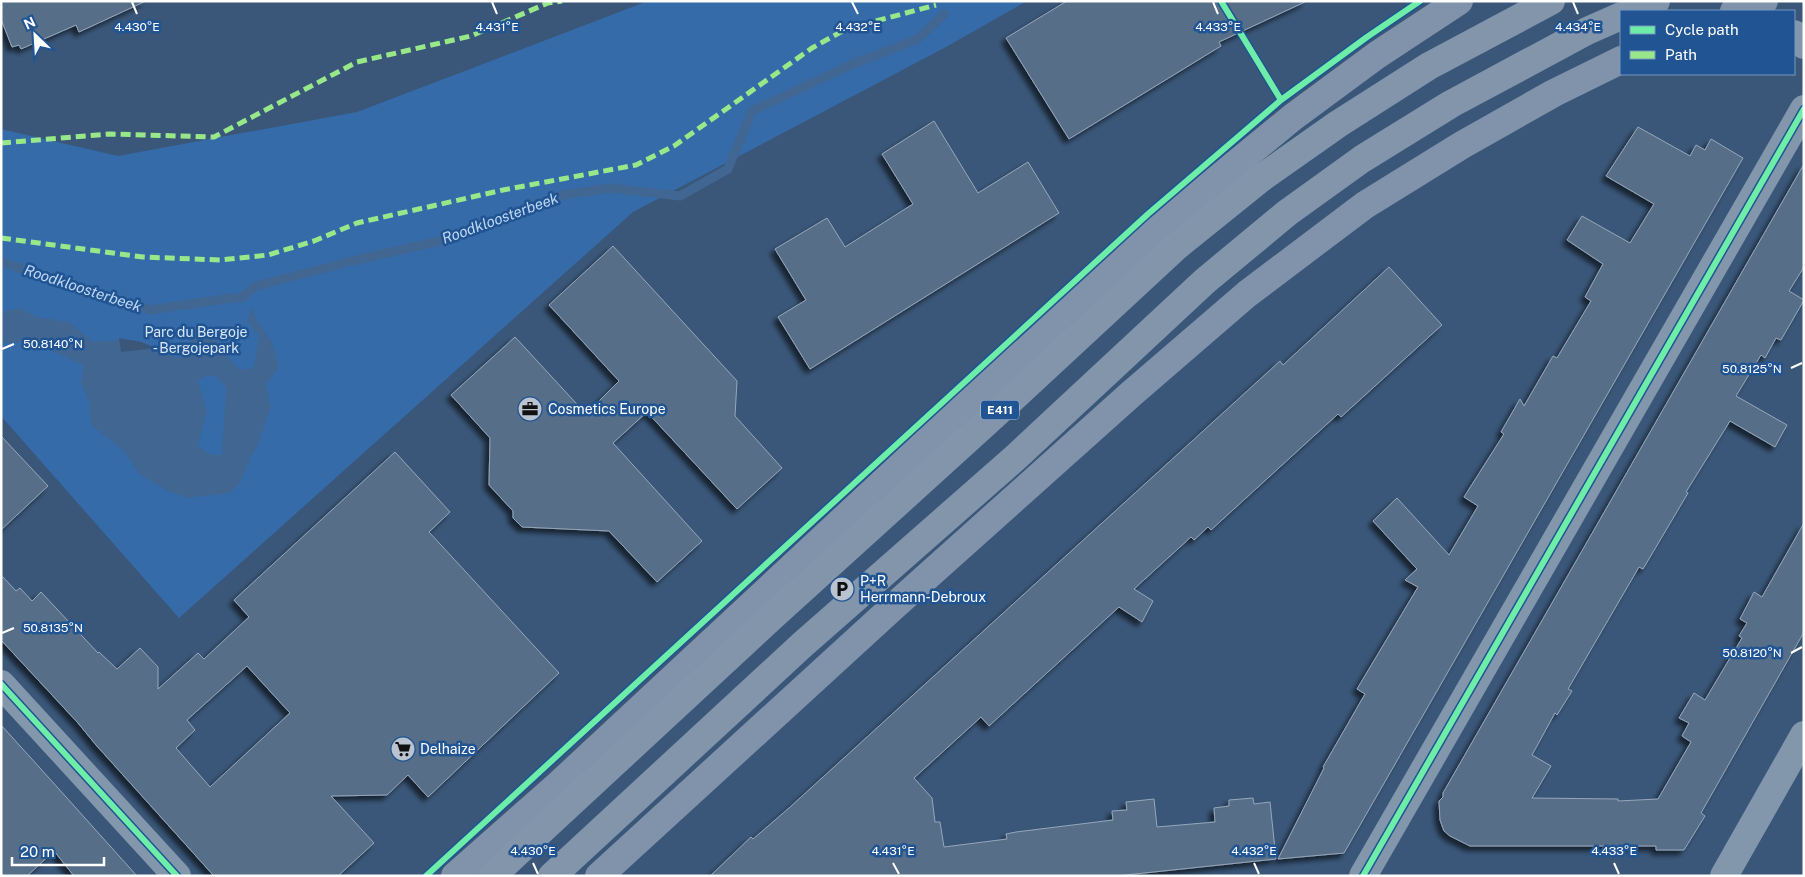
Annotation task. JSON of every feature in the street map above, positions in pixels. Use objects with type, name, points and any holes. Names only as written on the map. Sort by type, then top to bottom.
[{"type":"highway","name":"E411","points":[[492,876],[1177,246],[1260,179],[1338,124],[1429,66],[1551,1]]},
{"type":"highway","points":[[1635,10],[1656,1]]},
{"type":"highway","points":[[552,876],[802,645],[1016,457],[1206,281],[1287,214],[1362,160],[1451,104],[1587,31],[1620,16]]},
{"type":"main road","points":[[455,876],[564,779],[1171,217],[1292,117],[1377,54],[1459,1]]},
{"type":"main road","points":[[1726,10],[1739,1]]},
{"type":"main road","points":[[1737,10],[1764,1]]},
{"type":"main road","points":[[600,876],[892,608],[1131,394],[1247,294],[1365,205],[1462,145],[1537,102],[1620,60]]},
{"type":"street","points":[[1795,35],[1804,45]]},
{"type":"street","points":[[1363,876],[1804,109]]},
{"type":"street","points":[[1,684],[177,876]]},
{"type":"street","points":[[1724,876],[1804,735]]},
{"type":"green space","name":"Parc du Bergoje - Bergojepark","points":[[648,1],[1027,1],[946,47],[633,212],[179,618],[1,416],[1,129],[118,156],[357,112]]},
{"type":"shaded area","points":[[21,308],[36,317],[69,322],[93,342],[118,340],[141,345],[177,358],[190,352],[193,326],[218,335],[219,349],[240,370],[254,368],[259,336],[247,321],[252,308],[257,321],[271,340],[279,367],[266,384],[271,407],[258,444],[240,483],[230,493],[186,498],[168,491],[139,474],[123,450],[91,425],[89,400],[81,383],[84,366],[31,340],[12,343],[1,342],[1,317],[7,310]],"holes":[[[206,376],[216,376],[226,387],[222,455],[212,455],[198,446],[207,411],[198,380]]]},
{"type":"pier","points":[[119,338],[141,342],[157,348],[121,352]]},
{"type":"building","points":[[1,1],[146,1],[79,32],[76,25],[21,49],[19,45],[12,47],[1,19]]},
{"type":"building","points":[[1067,1],[1307,1],[1219,42],[1221,46],[1069,139],[1006,38]]},
{"type":"building","points":[[934,121],[978,193],[1028,162],[1059,213],[810,369],[778,317],[806,300],[775,249],[827,218],[845,247],[913,204],[882,154]]},
{"type":"building","points":[[1638,127],[1690,156],[1696,145],[1705,150],[1711,139],[1743,158],[1344,853],[1278,859],[1323,767],[1365,694],[1357,689],[1418,587],[1405,580],[1417,569],[1373,521],[1397,498],[1449,555],[1478,506],[1464,497],[1504,434],[1501,432],[1520,399],[1524,406],[1553,356],[1557,358],[1591,301],[1585,297],[1603,264],[1567,240],[1582,216],[1630,243],[1654,204],[1606,176]]},
{"type":"building","points":[[1804,164],[1804,267],[1789,291],[1804,300],[1781,340],[1776,338],[1765,358],[1761,355],[1736,396],[1787,425],[1775,447],[1730,421],[1686,492],[1688,493],[1643,569],[1639,567],[1568,689],[1572,691],[1557,715],[1555,713],[1532,755],[1551,766],[1532,798],[1618,799],[1618,801],[1658,799],[1691,742],[1682,736],[1689,723],[1679,718],[1694,693],[1705,700],[1742,638],[1739,636],[1747,623],[1740,619],[1754,592],[1762,597],[1804,523],[1804,632],[1701,813],[1705,816],[1684,850],[1656,850],[1656,846],[1470,846],[1450,836],[1444,831],[1440,820],[1439,801],[1443,797],[1443,793]]},
{"type":"building","points":[[613,246],[737,381],[735,416],[782,468],[737,509],[647,412],[613,443],[702,541],[657,582],[609,531],[522,527],[513,518],[513,511],[489,485],[490,438],[451,395],[515,337],[586,414],[619,381],[549,305]]},
{"type":"building","points":[[1389,267],[1442,325],[1341,417],[1338,414],[1211,530],[1208,527],[1194,540],[1191,537],[1134,589],[1153,601],[1142,622],[1119,607],[989,726],[981,717],[914,778],[932,798],[935,822],[940,822],[944,847],[1007,839],[1006,834],[1016,832],[1113,820],[1112,811],[1127,810],[1126,802],[1154,799],[1157,827],[1215,822],[1214,808],[1229,806],[1229,800],[1253,798],[1254,804],[1270,802],[1276,859],[1116,876],[710,876],[751,837],[753,839],[789,808],[1280,361],[1283,365]]},
{"type":"building","points":[[1,436],[48,486],[1,530]]},
{"type":"building","points":[[395,452],[450,512],[429,532],[559,673],[428,797],[408,775],[387,795],[331,796],[374,843],[338,876],[214,876],[78,723],[1,640],[1,575],[16,591],[20,588],[32,601],[41,592],[98,653],[117,669],[140,648],[158,667],[158,689],[198,653],[204,659],[249,617],[234,600]],"holes":[[[247,666],[290,713],[210,787],[176,748],[195,730],[187,720]]]},
{"type":"building","points":[[1,725],[137,876],[74,876],[54,851],[27,876],[1,876]]},
{"type":"waterway","name":"Roodkloosterbeek","points":[[1,262],[150,310],[241,298],[256,286],[444,240],[562,195],[610,188],[680,196],[728,169],[752,111],[853,64],[918,39],[944,14]]},
{"type":"marked path","points":[[1,143],[110,134],[214,137],[357,62],[471,36],[548,3],[562,1]]},
{"type":"marked path","points":[[1,238],[143,257],[220,260],[268,255],[314,241],[357,223],[503,190],[636,165],[674,146],[812,48],[846,29],[936,5]]},
{"type":"cycle path","points":[[1221,1],[1281,100]]},
{"type":"cycle path","points":[[426,876],[1148,214],[1281,100],[1420,1]]},
{"type":"cycle path","points":[[1363,876],[1804,109]]},
{"type":"cycle path","points":[[1,684],[177,876]]},
{"type":"place","name":"Cosmetics Europe","points":[[530,409]]},
{"type":"place","name":"P+R Herrmann-Debroux","points":[[842,589]]},
{"type":"place","name":"Delhaize","points":[[403,749]]}]
